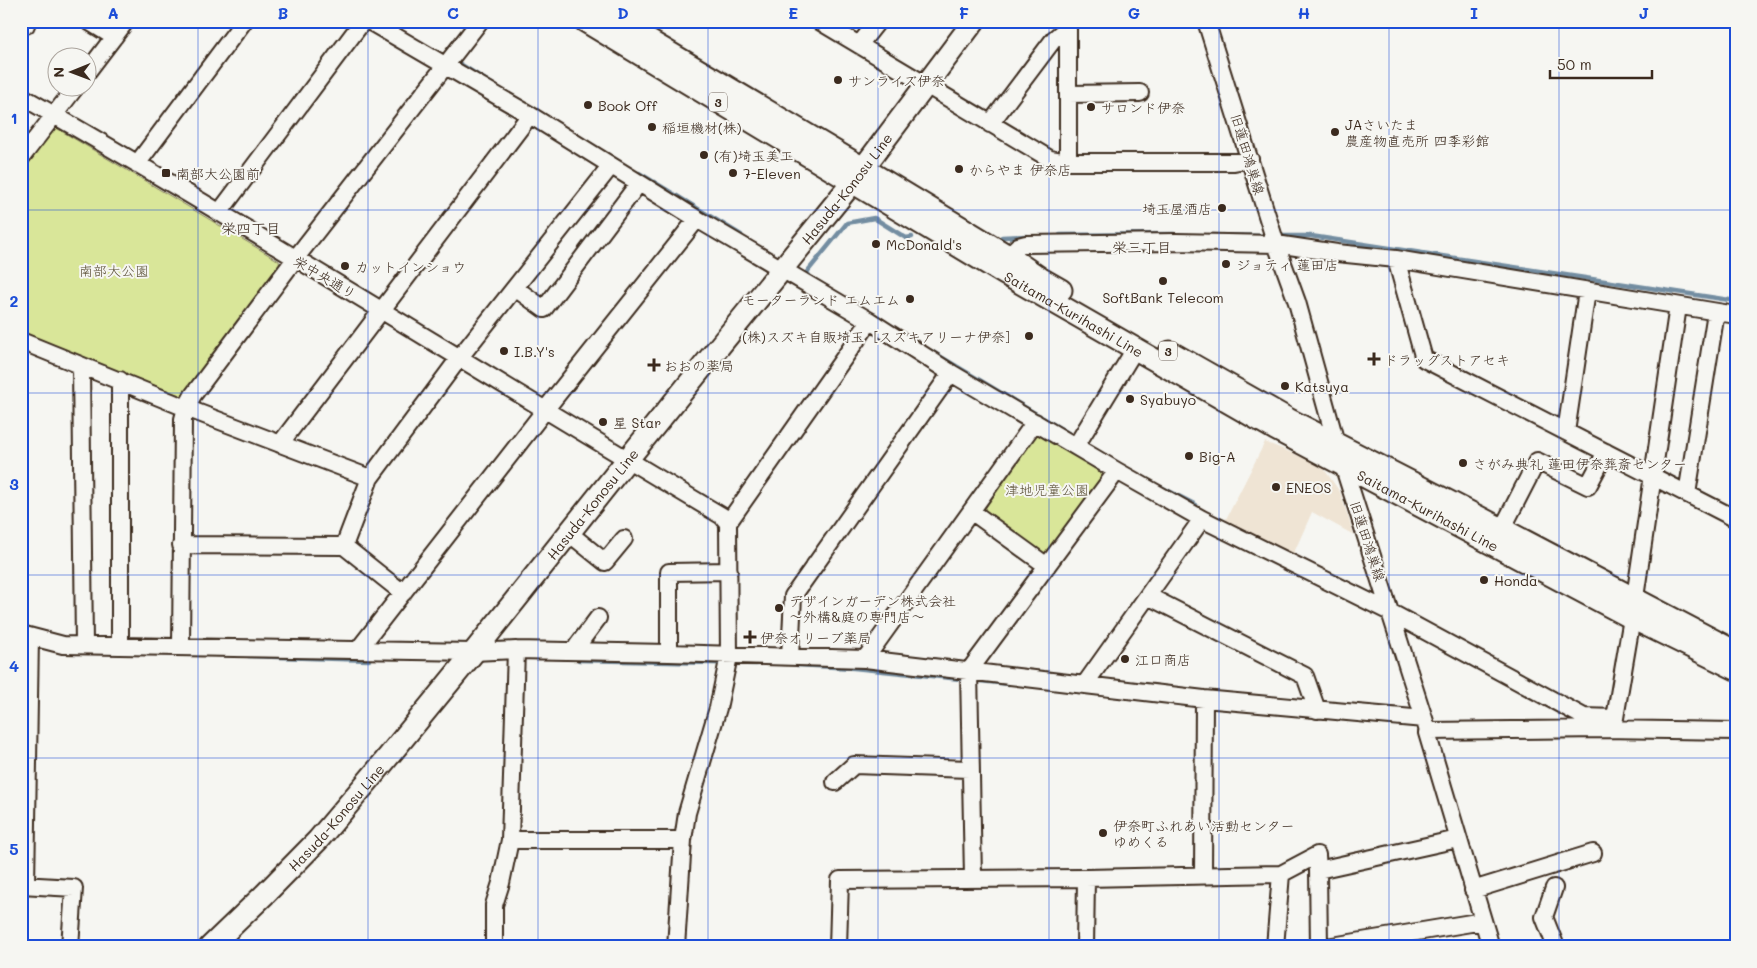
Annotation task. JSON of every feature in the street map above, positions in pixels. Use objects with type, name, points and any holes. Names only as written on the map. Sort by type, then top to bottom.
[{"type":"main road","name":"Saitama-Kurihashi Line","points":[[585,21],[858,176],[1008,256],[1057,287],[1288,419],[1336,443],[1498,537],[1634,609],[1736,669]]},
{"type":"main road","name":"Saitama-Kurihashi Line","points":[[616,21],[858,176],[1005,274],[1344,467],[1498,537]]},
{"type":"main road","name":"Hasuda-Konosu Line","points":[[210,947],[318,840],[474,652],[781,269],[858,176],[974,21]]},
{"type":"main road","name":"Saitama-Kurihashi Line","points":[[1634,609],[1736,652]]},
{"type":"street","points":[[88,21],[114,37]]},
{"type":"street","points":[[98,59],[126,21]]},
{"type":"street","points":[[137,164],[244,21]]},
{"type":"street","points":[[219,213],[362,21]]},
{"type":"street","points":[[369,21],[434,61],[447,66],[530,115],[697,219],[870,321],[951,373],[1117,471],[1202,519],[1390,612],[1584,717],[1602,723],[1615,718],[1634,609],[1678,306]]},
{"type":"street","points":[[181,647],[183,418],[186,408],[193,395],[295,259],[447,66],[480,21]]},
{"type":"street","points":[[819,21],[1050,159],[1068,162],[1234,162],[1250,159]]},
{"type":"street","points":[[859,45],[878,21]]},
{"type":"street","name":"旧蓮田鴻巣線","points":[[1206,21],[1274,236],[1297,302],[1336,443],[1426,725],[1490,947]]},
{"type":"street","points":[[990,124],[1054,39],[1068,27]]},
{"type":"street","points":[[1068,27],[1068,162]]},
{"type":"street","points":[[1068,94],[1140,93]]},
{"type":"street","name":"栄中央通り","points":[[21,96],[460,357],[722,516],[728,523]]},
{"type":"street","points":[[21,158],[67,98]]},
{"type":"street","points":[[280,444],[530,115]]},
{"type":"street","points":[[344,546],[370,478],[460,357],[611,166]]},
{"type":"street","points":[[515,288],[544,309],[639,183]]},
{"type":"street","points":[[358,650],[697,219]]},
{"type":"street","points":[[1008,256],[1018,246],[1026,244],[1176,242],[1274,236],[1337,253],[1396,259],[1736,315]]},
{"type":"street","points":[[1396,259],[1424,359],[1736,520]]},
{"type":"street","points":[[1566,432],[1587,291]]},
{"type":"street","points":[[1686,494],[1716,312]]},
{"type":"street","points":[[676,947],[683,840],[687,813],[718,708],[729,656],[728,523],[870,321]]},
{"type":"street","points":[[21,342],[186,408],[370,478]]},
{"type":"street","points":[[1076,446],[1135,349]]},
{"type":"street","points":[[81,366],[84,645]]},
{"type":"street","points":[[790,657],[793,596],[951,373]]},
{"type":"street","points":[[120,380],[120,646]]},
{"type":"street","points":[[865,659],[1035,422]]},
{"type":"street","points":[[1498,537],[1537,461],[1588,486],[1606,452]]},
{"type":"street","points":[[972,878],[969,672],[1117,471]]},
{"type":"street","points":[[971,511],[1047,566]]},
{"type":"street","points":[[1085,684],[1202,519]]},
{"type":"street","points":[[569,533],[605,562],[624,538]]},
{"type":"street","points":[[181,545],[344,546],[403,593]]},
{"type":"street","points":[[669,653],[669,572],[729,570]]},
{"type":"street","points":[[1148,596],[1305,676],[1316,710]]},
{"type":"street","points":[[577,651],[577,646],[598,618]]},
{"type":"street","points":[[70,947],[74,888],[23,885],[26,635],[63,645],[474,652],[516,650],[577,651],[865,659],[1204,699],[1316,710],[1426,725],[1602,723],[1736,732]]},
{"type":"street","points":[[494,947],[494,905],[502,883],[510,840],[516,650]]},
{"type":"street","points":[[1203,875],[1204,699]]},
{"type":"street","points":[[835,782],[854,765],[969,768]]},
{"type":"street","points":[[510,840],[683,840]]},
{"type":"street","points":[[1318,870],[1458,840]]},
{"type":"street","points":[[1473,890],[1593,853]]},
{"type":"street","points":[[838,947],[840,880],[1281,874],[1317,855],[1319,947]]},
{"type":"street","points":[[1275,947],[1281,874]]},
{"type":"street","points":[[1085,947],[1086,878]]},
{"type":"street","points":[[1554,888],[1544,917],[1556,947]]},
{"type":"street","points":[[1326,947],[1483,921]]},
{"type":"shaded area","points":[[1265,442],[1307,459],[1324,469],[1340,492],[1354,535],[1312,512],[1292,557],[1225,521]]},
{"type":"green space","name":"南部大公園","points":[[53,126],[279,261],[280,269],[182,396],[21,333],[21,167]]},
{"type":"green space","name":"津地児童公園","points":[[1039,430],[1105,476],[1046,562],[980,516]]},
{"type":"waterway","points":[[460,64],[495,86]]},
{"type":"waterway","points":[[639,173],[741,235]]},
{"type":"waterway","points":[[811,279],[807,272],[847,223],[874,218],[906,238],[912,237]]},
{"type":"waterway","points":[[1060,235],[1174,234]]},
{"type":"waterway","points":[[1212,235],[1269,236]]},
{"type":"waterway","points":[[1002,237],[1027,236]]},
{"type":"waterway","points":[[1277,236],[1311,236],[1736,301]]},
{"type":"waterway","points":[[931,351],[1068,433]]},
{"type":"waterway","points":[[1161,487],[1196,505]]},
{"type":"waterway","points":[[248,656],[369,660]]},
{"type":"waterway","points":[[579,660],[757,664]]},
{"type":"waterway","points":[[797,665],[854,668],[1009,684]]},
{"type":"place","name":"サンライズ伊奈","points":[[838,80]]},
{"type":"place","name":"Book Off","points":[[588,105]]},
{"type":"place","name":"サロンド伊奈","points":[[1091,107]]},
{"type":"place","name":"稲垣機材(株)","points":[[652,127]]},
{"type":"place","name":"JAさいたま 農産物直売所 四季彩館","points":[[1335,132]]},
{"type":"place","name":"(有)埼玉美工","points":[[704,155]]},
{"type":"place","name":"からやま 伊奈店","points":[[959,169]]},
{"type":"place","name":"南部大公園前","points":[[166,173]]},
{"type":"place","name":"7-Eleven","points":[[733,173]]},
{"type":"place","name":"埼玉屋酒店","points":[[1222,208]]},
{"type":"place","name":"McDonald's","points":[[876,244]]},
{"type":"place","name":"ジョティ 蓮田店","points":[[1226,264]]},
{"type":"place","name":"カットインショウ","points":[[345,266]]},
{"type":"place","name":"SoftBank Telecom","points":[[1163,281]]},
{"type":"place","name":"モーターランド エムエム","points":[[910,299]]},
{"type":"place","name":"(株)スズキ自販埼玉［スズキアリーナ伊奈］","points":[[1029,336]]},
{"type":"place","name":"I.B.Y's","points":[[504,351]]},
{"type":"place","name":"ドラッグストアセキ","points":[[1374,359]]},
{"type":"place","name":"おおの薬局","points":[[654,365]]},
{"type":"place","name":"Katsuya","points":[[1285,386]]},
{"type":"place","name":"Syabuyo","points":[[1130,399]]},
{"type":"place","name":"星 Star","points":[[603,422]]},
{"type":"place","name":"Big-A","points":[[1189,456]]},
{"type":"place","name":"さがみ典礼 蓮田伊奈葬斎センター","points":[[1463,463]]},
{"type":"place","name":"ENEOS","points":[[1276,487]]},
{"type":"place","name":"Honda","points":[[1484,580]]},
{"type":"place","name":"デザインガーデン株式会社 ～外構&庭の専門店～","points":[[779,608]]},
{"type":"place","name":"伊奈オリーブ薬局","points":[[750,637]]},
{"type":"place","name":"江口商店","points":[[1125,659]]},
{"type":"place","name":"伊奈町ふれあい活動センター ゆめくる","points":[[1103,833]]},
{"type":"district","name":"栄四丁目","points":[[251,228]]},
{"type":"district","name":"栄三丁目","points":[[1142,247]]}]
